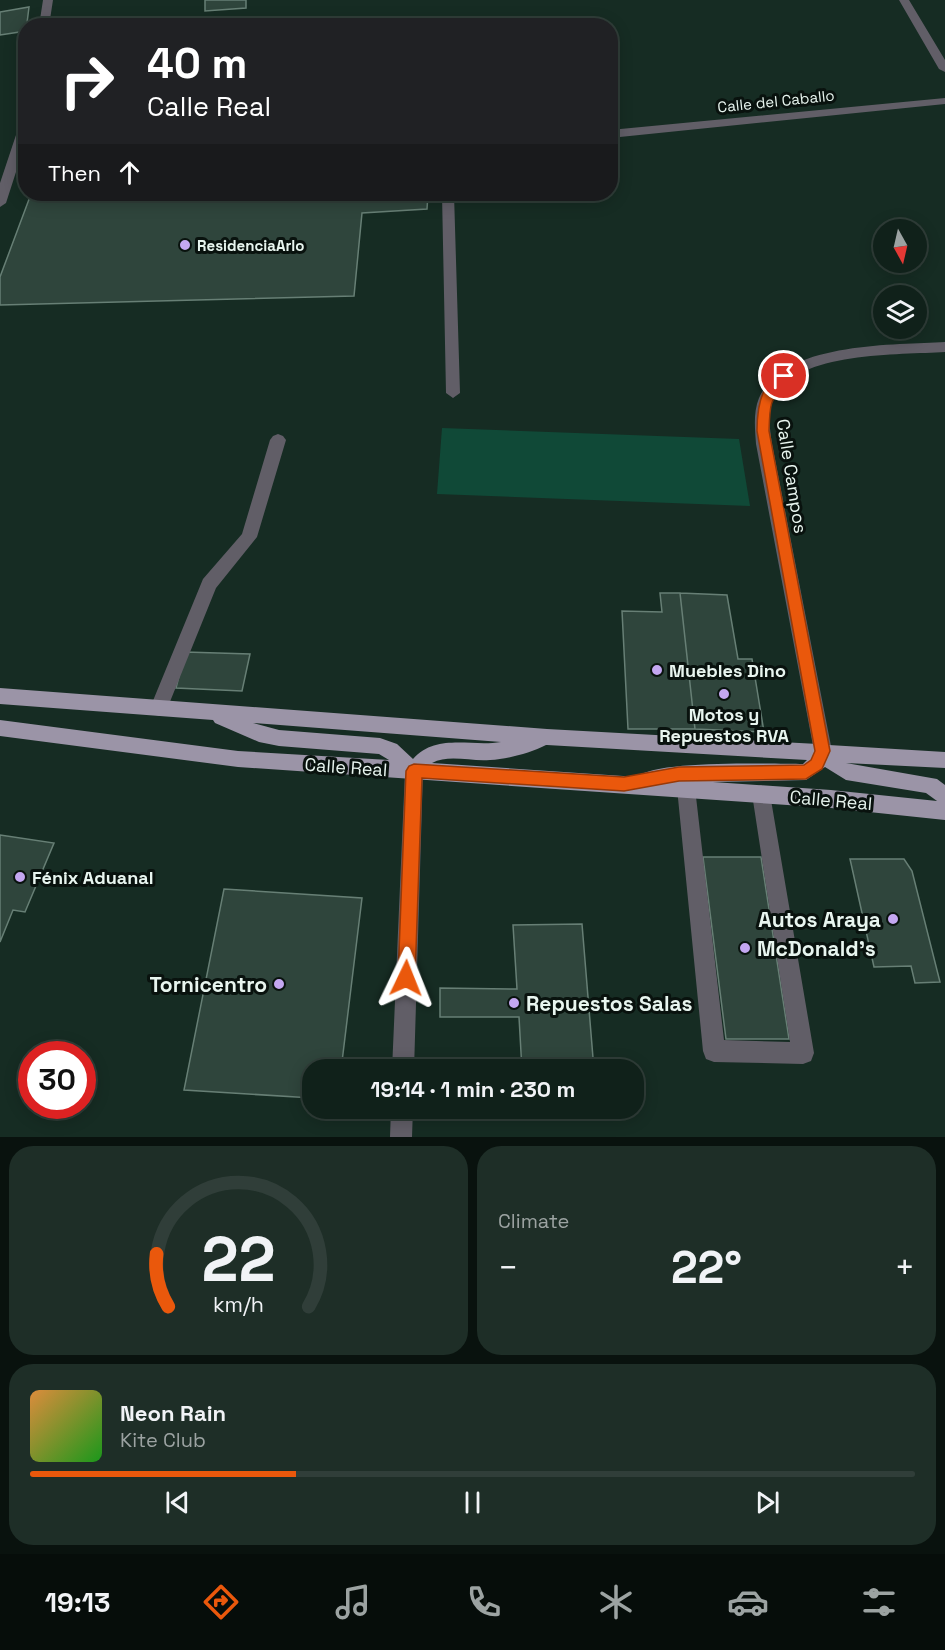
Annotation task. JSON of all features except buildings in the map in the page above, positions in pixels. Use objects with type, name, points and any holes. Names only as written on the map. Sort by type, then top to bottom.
[{"type":"main road","points":[[0,696],[547,737],[823,751],[945,760]]},
{"type":"main road","points":[[209,712],[259,734],[279,738],[380,746],[390,750],[414,771],[428,755],[443,751],[490,752],[525,745],[547,737]]},
{"type":"main road","name":"Calle Real","points":[[0,728],[238,759],[686,788],[945,811]]},
{"type":"main road","points":[[624,784],[679,774],[806,772],[817,764],[823,751]]},
{"type":"main road","points":[[823,751],[834,765],[846,772],[930,785],[945,796]]},
{"type":"street","points":[[45,18],[48,0]]},
{"type":"street","points":[[903,0],[945,69]]},
{"type":"street","name":"Calle del Caballo","points":[[618,133],[945,101]]},
{"type":"street","points":[[0,203],[18,146]]},
{"type":"street","points":[[448,201],[453,393]]},
{"type":"street","name":"Calle Campos","points":[[823,751],[764,444],[762,417],[764,404],[774,386],[784,376],[816,362],[859,354],[945,347]]},
{"type":"street","points":[[159,708],[209,584],[249,537],[278,440]]},
{"type":"street","points":[[403,1059],[414,771]]},
{"type":"street","points":[[686,788],[714,1051],[803,1053],[761,794]]},
{"type":"street","points":[[400,1137],[401,1119]]},
{"type":"green space","points":[[442,428],[739,439],[750,506],[437,494]]},
{"type":"place","name":"ResidenciaArlo","points":[[185,245]]},
{"type":"place","name":"Muebles Dino","points":[[657,670]]},
{"type":"place","name":"Motos y Repuestos RVA","points":[[724,694]]},
{"type":"place","name":"Fénix Aduanal","points":[[20,877]]},
{"type":"place","name":"Autos Araya","points":[[893,919]]},
{"type":"place","name":"McDonald's","points":[[745,948]]},
{"type":"place","name":"Tornicentro","points":[[279,984]]},
{"type":"place","name":"Repuestos Salas","points":[[514,1003]]},
{"type":"route","points":[[406,978],[414,771],[624,784],[679,774],[806,772],[817,764],[823,751],[764,444],[762,417],[764,404],[767,395],[784,376]]}]
